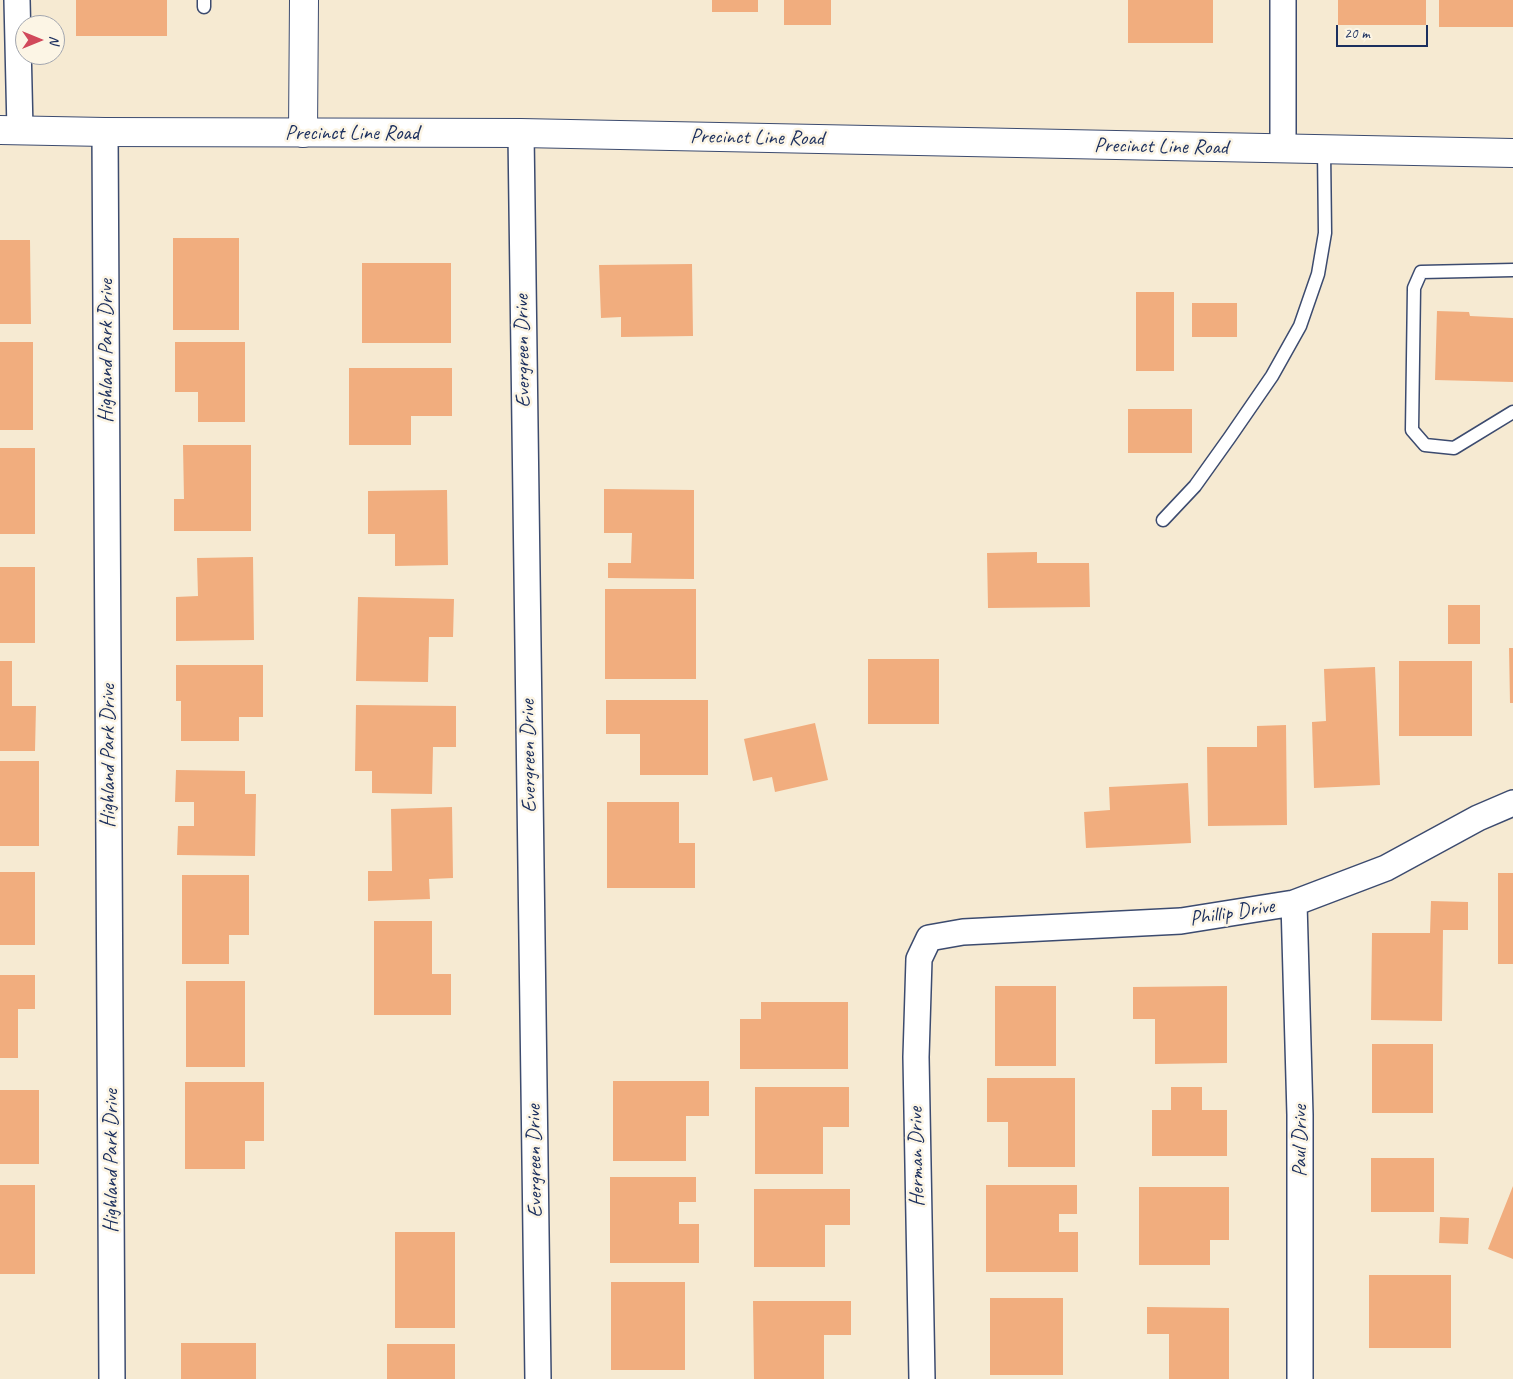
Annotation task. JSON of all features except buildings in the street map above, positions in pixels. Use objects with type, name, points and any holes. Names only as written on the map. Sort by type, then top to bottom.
[{"type":"main road","points":[[303,133],[304,0]]},
{"type":"main road","name":"Precinct Line Road","points":[[10,130],[522,133],[1513,153]]},
{"type":"street","points":[[10,130],[17,0]]},
{"type":"street","points":[[1283,0],[1283,149]]},
{"type":"street","name":"Highland Park Drive","points":[[105,132],[112,1379]]},
{"type":"street","name":"Evergreen Drive","points":[[522,133],[538,1379]]},
{"type":"street","name":"Phillip Drive","points":[[929,938],[963,932],[1181,921],[1294,903],[1386,868],[1478,818],[1513,803]]},
{"type":"street","name":"Paul Drive","points":[[1294,903],[1300,1115],[1300,1379]]},
{"type":"street","name":"Herman Drive","points":[[922,1379],[916,1057],[919,959],[929,938]]},
{"type":"lane","points":[[1164,520],[1195,486],[1230,437],[1272,376],[1300,326],[1318,274],[1325,233],[1324,150]]},
{"type":"lane","points":[[1513,270],[1421,272],[1414,288],[1412,430],[1425,445],[1454,448],[1513,412]]}]
